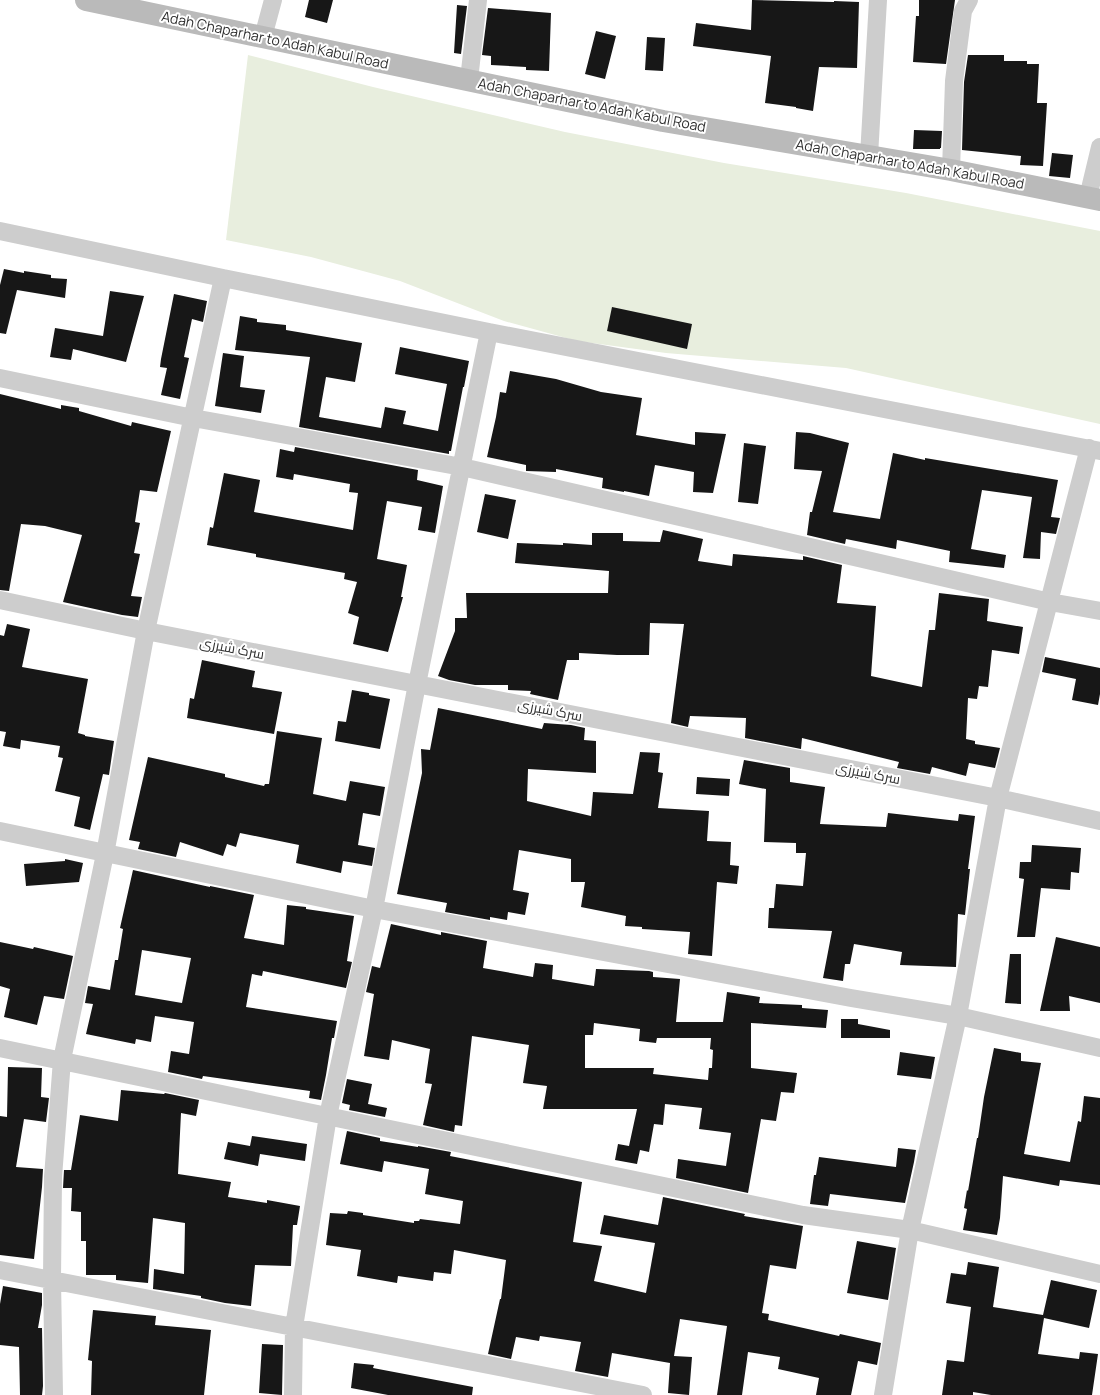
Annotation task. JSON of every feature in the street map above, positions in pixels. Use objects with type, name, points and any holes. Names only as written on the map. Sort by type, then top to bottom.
[{"type":"main road","name":"Adah Chaparhar to Adah Kabul Road","points":[[86,0],[663,121],[951,170],[1094,199]]},
{"type":"street","points":[[263,37],[273,0]]},
{"type":"street","points":[[469,80],[478,0]]},
{"type":"street","points":[[869,156],[878,0]]},
{"type":"street","points":[[951,170],[954,81],[963,11],[969,0]]},
{"type":"street","points":[[1094,199],[1100,146]]},
{"type":"street","points":[[0,231],[489,332],[1095,450],[1050,602],[998,798],[958,1016],[910,1230],[883,1395]]},
{"type":"street","points":[[54,1395],[52,1280],[53,1176],[62,1060],[105,854],[146,631],[223,278]]},
{"type":"street","points":[[293,1395],[294,1327],[328,1116],[374,909],[417,684],[489,332]]},
{"type":"street","points":[[0,378],[193,418],[462,468],[1050,602],[1100,611]]},
{"type":"street","name":"سرک شیرزی","points":[[0,600],[146,631],[998,798],[1100,821]]},
{"type":"street","points":[[0,831],[374,909],[851,998],[958,1016],[1100,1048]]},
{"type":"street","points":[[0,1048],[803,1215],[910,1230],[1100,1274]]},
{"type":"street","points":[[0,1270],[643,1395]]},
{"type":"green space","points":[[248,55],[373,87],[565,132],[724,163],[906,193],[1100,231],[1100,424],[846,368],[666,353],[577,341],[504,321],[400,281],[311,257],[226,240]]},
{"type":"building","points":[[309,0],[333,0],[327,23],[305,17]]},
{"type":"building","points":[[752,0],[859,2],[857,68],[819,67],[813,111],[765,103],[771,56],[693,46],[696,23],[751,30]]},
{"type":"building","points":[[919,0],[955,0],[946,64],[913,62],[916,16],[919,16]]},
{"type":"building","points":[[457,5],[467,6],[461,54],[454,53]]},
{"type":"building","points":[[488,8],[551,13],[549,71],[526,70],[526,67],[491,65],[491,56],[482,55]]},
{"type":"building","points":[[596,31],[616,36],[605,79],[585,74]]},
{"type":"building","points":[[647,37],[665,38],[663,71],[645,70]]},
{"type":"building","points":[[968,55],[1004,55],[1004,61],[1027,61],[1027,64],[1039,64],[1037,103],[1047,103],[1043,166],[1020,165],[1021,156],[962,150],[964,82]]},
{"type":"building","points":[[914,130],[942,131],[941,148],[913,149]]},
{"type":"building","points":[[1052,153],[1073,155],[1070,178],[1049,176]]},
{"type":"building","points":[[4,269],[24,273],[24,271],[51,275],[51,278],[67,279],[65,298],[17,290],[6,334],[0,333],[0,285]]},
{"type":"building","points":[[110,291],[144,296],[126,362],[73,349],[71,360],[50,357],[55,328],[103,336]]},
{"type":"building","points":[[174,294],[207,301],[203,322],[192,319],[184,357],[189,358],[180,399],[161,395],[167,368],[160,367],[161,359]]},
{"type":"building","points":[[612,307],[692,324],[687,349],[607,331]]},
{"type":"building","points":[[240,316],[257,319],[257,322],[286,325],[286,330],[362,343],[355,382],[326,377],[319,417],[381,428],[385,407],[406,411],[403,424],[438,431],[447,384],[395,374],[400,347],[469,361],[451,451],[449,451],[449,454],[299,427],[310,357],[235,350]]},
{"type":"building","points":[[223,353],[244,356],[240,387],[265,390],[261,413],[215,406]]},
{"type":"building","points":[[510,371],[556,379],[601,392],[642,398],[636,435],[695,445],[695,432],[726,434],[713,493],[693,492],[694,472],[655,465],[649,496],[602,488],[603,478],[556,469],[556,472],[526,471],[526,465],[487,457],[500,392],[506,393]]},
{"type":"building","points":[[0,394],[61,409],[61,405],[79,408],[79,411],[131,426],[132,422],[171,431],[157,492],[140,490],[135,522],[140,523],[134,553],[140,554],[131,596],[142,597],[138,617],[63,602],[82,535],[45,526],[21,524],[9,591],[0,590]]},
{"type":"building","points":[[796,432],[810,433],[849,443],[833,512],[880,519],[893,453],[925,460],[925,458],[1058,480],[1051,517],[1060,518],[1056,534],[1041,532],[1040,559],[1023,558],[1032,497],[982,490],[971,549],[1006,555],[1004,568],[949,562],[950,551],[897,540],[896,549],[846,539],[845,544],[807,535],[810,512],[812,512],[822,471],[794,469]]},
{"type":"building","points":[[744,443],[766,446],[758,504],[738,502]]},
{"type":"building","points":[[295,447],[418,470],[417,480],[443,486],[435,533],[418,530],[422,507],[387,501],[377,559],[407,565],[401,597],[403,597],[388,652],[353,644],[359,617],[348,613],[357,582],[344,579],[345,573],[256,557],[256,554],[207,545],[210,527],[213,528],[224,473],[260,480],[254,512],[353,530],[358,493],[349,492],[350,484],[294,474],[293,480],[276,477],[280,449],[294,452]]},
{"type":"building","points":[[485,494],[516,500],[508,539],[477,532]]},
{"type":"building","points":[[663,530],[703,539],[698,561],[732,566],[733,554],[803,560],[803,556],[842,565],[837,603],[876,606],[871,676],[922,687],[929,630],[935,630],[939,593],[989,599],[987,621],[1023,627],[1019,654],[992,650],[988,687],[979,686],[977,699],[968,698],[966,739],[975,741],[975,744],[1000,748],[995,768],[969,763],[966,776],[932,767],[930,774],[897,768],[899,762],[802,738],[801,749],[745,738],[746,718],[690,716],[688,727],[671,723],[684,624],[650,623],[649,655],[579,653],[579,660],[567,660],[558,700],[530,694],[531,691],[508,690],[508,685],[475,685],[449,680],[438,676],[455,631],[455,618],[467,618],[466,593],[608,593],[609,571],[515,563],[517,543],[563,545],[563,543],[592,545],[592,533],[623,533],[623,541],[660,542]]},
{"type":"building","points":[[7,624],[30,629],[22,667],[88,679],[78,733],[85,736],[114,741],[109,775],[103,774],[90,830],[74,826],[80,797],[55,791],[63,758],[58,757],[60,746],[21,740],[20,749],[3,746],[6,732],[0,731],[0,635],[4,636]]},
{"type":"building","points":[[1045,657],[1100,668],[1100,694],[1098,705],[1072,700],[1076,679],[1042,672]]},
{"type":"building","points":[[202,660],[255,671],[252,687],[282,692],[274,734],[187,718],[190,698],[194,699]]},
{"type":"building","points":[[352,690],[390,699],[380,749],[335,741],[338,721],[346,722]]},
{"type":"building","points":[[438,708],[542,729],[544,723],[571,725],[585,728],[584,740],[596,741],[596,773],[528,769],[527,801],[591,816],[593,792],[633,794],[640,752],[660,753],[658,772],[663,773],[658,808],[709,811],[707,841],[731,842],[730,865],[739,866],[737,884],[717,882],[712,956],[688,954],[690,932],[642,929],[642,927],[625,926],[626,916],[581,907],[585,882],[571,882],[571,859],[519,850],[513,890],[529,893],[525,915],[508,912],[507,920],[490,917],[490,920],[445,912],[447,903],[397,894],[422,773],[421,749],[430,750]]},
{"type":"building","points":[[277,731],[322,738],[313,794],[346,801],[350,781],[385,787],[380,816],[363,813],[358,845],[375,848],[372,866],[343,861],[341,873],[296,863],[299,845],[240,833],[236,847],[227,844],[223,856],[180,842],[176,857],[138,849],[140,842],[129,840],[148,757],[225,774],[225,777],[264,786],[265,784],[269,784]]},
{"type":"building","points":[[744,760],[790,768],[790,782],[825,787],[820,824],[886,827],[888,813],[958,821],[959,814],[975,816],[968,869],[970,869],[965,915],[958,914],[956,967],[900,965],[902,952],[854,944],[850,964],[845,964],[843,981],[823,978],[832,931],[768,928],[769,908],[774,908],[776,884],[803,886],[806,853],[796,853],[796,843],[764,842],[766,789],[739,784]]},
{"type":"building","points":[[697,777],[730,779],[729,796],[696,794]]},
{"type":"building","points":[[1032,845],[1081,848],[1079,873],[1071,872],[1070,890],[1041,888],[1035,937],[1017,937],[1024,879],[1019,878],[1020,862],[1031,862]]},
{"type":"building","points":[[65,859],[83,863],[79,882],[26,886],[24,864],[65,861]]},
{"type":"building","points":[[133,870],[254,895],[244,938],[284,945],[287,905],[354,916],[347,961],[352,962],[346,988],[263,971],[262,976],[252,974],[246,1007],[337,1021],[334,1038],[332,1038],[321,1100],[309,1098],[310,1091],[203,1076],[202,1079],[168,1072],[171,1051],[189,1054],[194,1022],[155,1016],[151,1042],[136,1039],[135,1044],[86,1034],[93,1004],[85,1003],[88,986],[110,990],[115,960],[118,960],[123,929],[120,928]],"holes":[[[142,950],[191,958],[182,1003],[135,995]]]},
{"type":"building","points":[[391,924],[441,935],[441,932],[487,941],[483,968],[533,977],[535,963],[553,965],[552,979],[594,986],[596,969],[649,971],[653,972],[653,977],[680,979],[676,1022],[723,1022],[727,992],[760,997],[759,1003],[802,1005],[802,1008],[828,1010],[826,1028],[751,1023],[751,1068],[797,1073],[794,1093],[781,1092],[776,1121],[761,1119],[748,1193],[676,1178],[678,1159],[726,1166],[731,1133],[699,1129],[702,1108],[665,1104],[663,1125],[654,1124],[649,1152],[640,1150],[637,1164],[615,1160],[618,1144],[629,1146],[637,1109],[543,1109],[547,1086],[523,1083],[529,1045],[472,1036],[462,1126],[455,1125],[454,1132],[423,1125],[432,1084],[425,1083],[430,1049],[392,1040],[389,1060],[364,1056],[374,994],[366,992],[372,966],[380,968]],"holes":[[[594,1023],[640,1029],[639,1041],[656,1043],[657,1038],[711,1038],[710,1049],[713,1050],[712,1068],[709,1068],[708,1080],[653,1074],[654,1068],[585,1068],[585,1035],[593,1035]]]},
{"type":"building","points":[[1056,937],[1100,947],[1100,1003],[1069,996],[1070,1011],[1040,1011]]},
{"type":"building","points":[[0,942],[33,949],[34,947],[73,956],[64,999],[44,996],[37,1025],[4,1017],[10,989],[0,986]]},
{"type":"building","points":[[1010,954],[1021,954],[1021,1004],[1005,1003]]},
{"type":"building","points":[[841,1019],[858,1019],[858,1024],[890,1030],[890,1038],[841,1038]]},
{"type":"building","points":[[994,1048],[1021,1053],[1021,1061],[1041,1063],[1024,1154],[1070,1162],[1078,1121],[1081,1122],[1084,1096],[1100,1098],[1100,1185],[1060,1180],[1059,1186],[1003,1176],[1000,1218],[997,1235],[963,1230],[967,1209],[964,1208],[967,1190],[968,1191]]},
{"type":"building","points":[[900,1052],[935,1057],[931,1079],[897,1075]]},
{"type":"building","points":[[8,1067],[42,1068],[41,1097],[49,1098],[46,1122],[24,1119],[16,1167],[43,1169],[34,1259],[0,1255],[0,1116],[7,1117]]},
{"type":"building","points":[[347,1079],[372,1084],[368,1104],[387,1108],[385,1117],[349,1110],[350,1105],[342,1103]]},
{"type":"building","points":[[121,1090],[165,1093],[199,1100],[196,1116],[181,1113],[178,1174],[231,1182],[228,1197],[267,1203],[267,1200],[300,1206],[297,1225],[293,1225],[291,1266],[255,1265],[251,1306],[225,1303],[201,1298],[201,1296],[153,1289],[154,1269],[184,1274],[185,1223],[153,1218],[148,1283],[116,1280],[116,1275],[86,1275],[86,1241],[81,1241],[81,1212],[71,1211],[72,1188],[63,1188],[64,1170],[71,1170],[80,1115],[118,1121]]},
{"type":"building","points":[[347,1131],[380,1138],[380,1141],[451,1152],[450,1156],[582,1182],[573,1242],[602,1246],[594,1281],[646,1293],[655,1243],[600,1234],[604,1215],[658,1225],[663,1197],[745,1214],[744,1216],[803,1226],[796,1269],[770,1265],[762,1313],[769,1314],[768,1320],[839,1336],[840,1334],[881,1343],[877,1365],[858,1361],[851,1395],[816,1395],[819,1378],[778,1369],[780,1357],[748,1352],[742,1395],[717,1395],[727,1326],[680,1319],[674,1356],[692,1357],[689,1395],[668,1393],[670,1363],[612,1353],[608,1377],[575,1371],[581,1342],[540,1336],[539,1341],[516,1337],[511,1359],[488,1354],[501,1299],[506,1260],[454,1250],[451,1274],[434,1272],[433,1281],[398,1276],[397,1283],[357,1276],[361,1250],[326,1245],[330,1213],[347,1214],[348,1211],[363,1213],[363,1215],[414,1223],[414,1221],[419,1221],[420,1219],[460,1224],[463,1201],[425,1194],[429,1169],[384,1161],[382,1172],[340,1164]]},
{"type":"building","points":[[252,1136],[307,1144],[305,1161],[260,1154],[258,1166],[224,1159],[228,1142],[250,1146]]},
{"type":"building","points":[[898,1148],[916,1150],[905,1203],[830,1194],[828,1206],[810,1204],[814,1175],[816,1175],[819,1157],[896,1167]]},
{"type":"building","points":[[857,1241],[896,1248],[888,1300],[847,1293]]},
{"type":"building","points":[[968,1262],[999,1267],[993,1307],[1043,1315],[1051,1280],[1097,1290],[1089,1328],[1044,1318],[1038,1354],[1079,1359],[1080,1352],[1098,1354],[1092,1395],[991,1395],[973,1392],[973,1395],[942,1395],[947,1360],[964,1362],[971,1307],[946,1303],[951,1273],[966,1275]]},
{"type":"building","points":[[3,1286],[42,1293],[42,1305],[38,1328],[42,1328],[42,1395],[20,1395],[19,1347],[0,1345],[0,1304]]},
{"type":"building","points":[[93,1310],[156,1316],[155,1325],[211,1330],[204,1395],[91,1395],[92,1361],[88,1360]]},
{"type":"building","points":[[262,1344],[283,1345],[282,1395],[259,1393]]},
{"type":"building","points":[[354,1363],[374,1365],[373,1368],[473,1387],[472,1395],[388,1395],[351,1388]]}]
